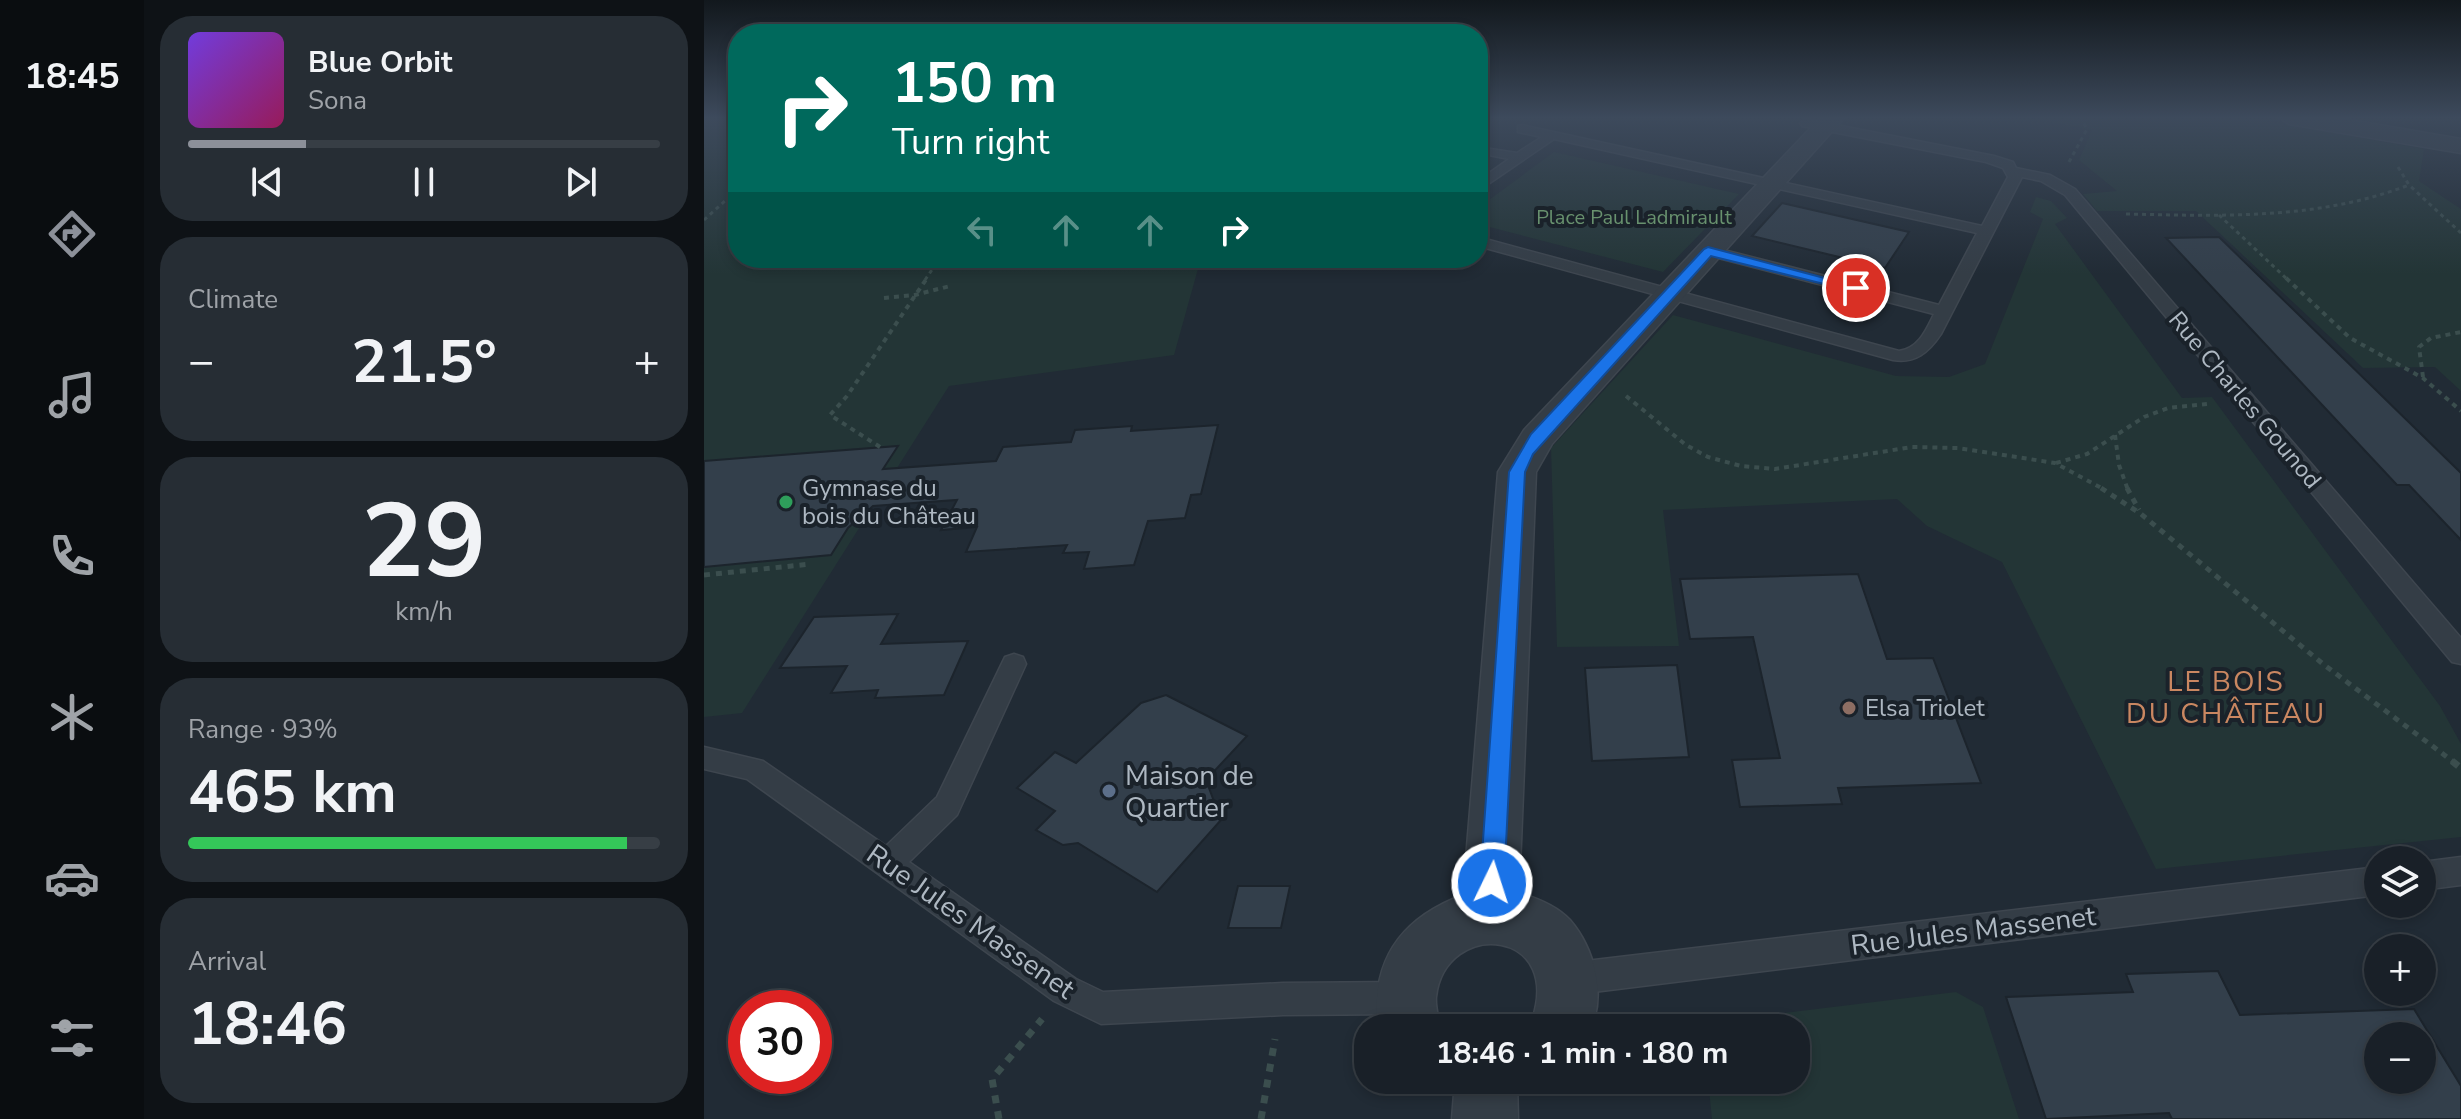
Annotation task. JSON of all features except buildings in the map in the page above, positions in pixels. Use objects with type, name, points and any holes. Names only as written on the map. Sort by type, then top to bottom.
[{"type":"street","points":[[1490,914],[1517,472],[1537,438],[1783,169]]},
{"type":"street","points":[[1407,1013],[1414,965],[1433,939],[1459,921],[1490,914],[1518,918],[1542,931],[1559,952],[1564,1004]]},
{"type":"lane","points":[[1727,169],[1771,184],[1986,231]]},
{"type":"lane","name":"Rue Charles Gounod","points":[[2013,171],[2058,184],[2070,192],[2461,655]]},
{"type":"lane","points":[[1488,244],[1889,354],[1910,356],[1923,349],[2015,177],[2013,171]]},
{"type":"lane","points":[[1708,251],[1944,311]]},
{"type":"lane","points":[[887,864],[947,806],[1014,664]]},
{"type":"lane","name":"Rue Jules Massenet","points":[[704,758],[754,769],[1065,990],[1101,1008],[1283,999],[1407,1013]]},
{"type":"lane","points":[[2436,874],[2461,871]]},
{"type":"lane","name":"Rue Jules Massenet","points":[[1564,1004],[2364,883]]},
{"type":"path","points":[[2399,169],[2409,185],[2461,233]]},
{"type":"path","points":[[2088,214],[2219,215],[2297,211],[2369,199],[2409,185]]},
{"type":"path","points":[[704,220],[728,198]]},
{"type":"path","points":[[2122,204],[2132,214]]},
{"type":"path","points":[[2219,215],[2350,338],[2423,378],[2461,411]]},
{"type":"path","points":[[880,447],[830,415],[847,396],[933,268]]},
{"type":"path","points":[[884,298],[915,295],[950,286]]},
{"type":"path","points":[[2423,378],[2419,347],[2431,338],[2461,332]]},
{"type":"path","points":[[1608,360],[1628,400],[1686,445],[1708,457],[1741,466],[1775,469],[1807,466],[1912,447],[1958,448],[2055,463],[2107,491],[2141,514],[2323,664],[2461,768]]},
{"type":"path","points":[[2055,463],[2087,454],[2144,417],[2168,408],[2200,404],[2249,405]]},
{"type":"path","points":[[2115,435],[2116,460],[2124,486],[2141,514]]},
{"type":"path","points":[[704,575],[811,564]]},
{"type":"path","points":[[999,1119],[992,1079],[1065,990]]},
{"type":"path","points":[[1261,1119],[1283,999]]},
{"type":"green space","points":[[704,169],[728,169],[728,268],[1198,268],[1174,355],[949,386],[742,713],[704,717]]},
{"type":"green space","name":"Place Paul Ladmirault","points":[[1531,169],[1630,169],[1739,194],[1663,272],[1488,227],[1488,201]]},
{"type":"green space","points":[[2090,169],[2421,169],[2419,181],[2461,209],[2461,391],[2435,367],[2363,368],[2196,211],[2097,211],[2083,194],[2117,191]]},
{"type":"green space","points":[[2036,197],[2051,201],[2067,218],[2055,224],[2182,398],[2212,397],[2440,706],[2461,744],[2461,837],[2156,869],[2002,562],[1927,526],[1897,499],[1663,510],[1679,646],[1557,647],[1551,448],[1673,315],[1896,376],[1949,377],[1985,364],[2043,219],[2030,212]]},
{"type":"green space","points":[[1956,992],[1983,1007],[2019,1119],[1712,1119],[1709,1094],[1810,1094],[1810,1014],[1776,1014]]},
{"type":"place","name":"Gymnase du bois du Château","points":[[786,502]]},
{"type":"place","name":"Elsa Triolet","points":[[1849,708]]},
{"type":"place","name":"Maison de Quartier","points":[[1109,791]]},
{"type":"district","name":"LE BOIS DU CHÂTEAU","points":[[2226,697]]},
{"type":"route","points":[[1492,883],[1517,472],[1525,454],[1708,251],[1856,288]]}]
